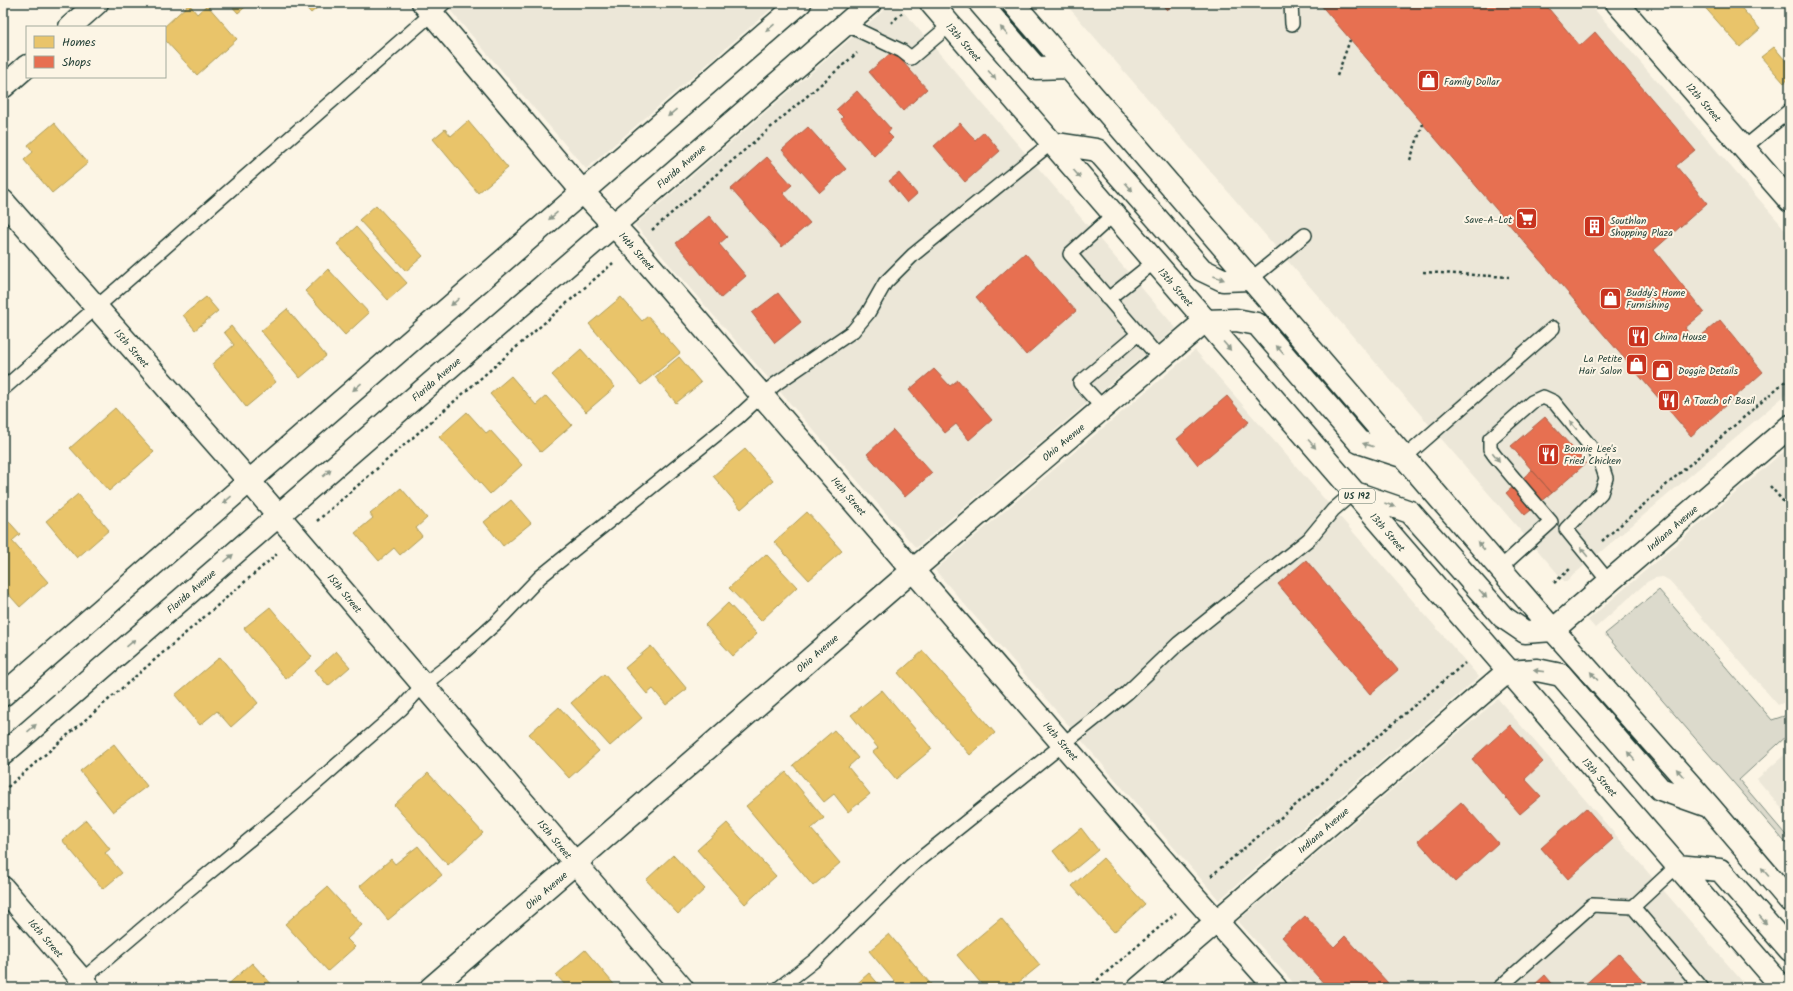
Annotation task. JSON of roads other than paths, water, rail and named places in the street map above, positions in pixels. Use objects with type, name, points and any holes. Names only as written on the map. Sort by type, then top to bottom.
[{"type":"main road","points":[[71,26],[97,3]]},
{"type":"main road","points":[[3,695],[800,3]]},
{"type":"main road","name":"Florida Avenue","points":[[3,754],[870,3]]},
{"type":"main road","name":"13th Street","points":[[931,3],[1354,492],[1507,672],[1782,988]]},
{"type":"main road","points":[[980,3],[1036,68],[1067,67]]},
{"type":"main road","points":[[1013,3],[1553,630],[1709,806],[1790,901]]},
{"type":"main road","name":"12th Street","points":[[1617,3],[1790,201]]},
{"type":"main road","name":"14th Street","points":[[433,7],[582,191],[633,246],[1193,895],[1276,988]]},
{"type":"main road","points":[[3,87],[26,67]]},
{"type":"main road","points":[[1051,143],[1097,150],[1202,270],[1223,280],[1251,279]]},
{"type":"main road","name":"15th Street","points":[[3,201],[279,515],[682,988]]},
{"type":"main road","points":[[1205,321],[1236,320],[1258,324],[1359,442],[1405,457]]},
{"type":"main road","name":"Ohio Avenue","points":[[431,988],[576,864],[913,570],[1205,321]]},
{"type":"main road","name":"Indiana Avenue","points":[[1553,630],[1790,426]]},
{"type":"main road","points":[[1354,492],[1410,512],[1503,617],[1526,632],[1553,630]]},
{"type":"main road","points":[[1507,672],[1537,670],[1561,675],[1660,789],[1709,806]]},
{"type":"main road","name":"Indiana Avenue","points":[[1139,988],[1507,672]]},
{"type":"main road","points":[[1677,866],[1720,870],[1790,950]]},
{"type":"main road","name":"16th Street","points":[[3,888],[86,984]]},
{"type":"lane","points":[[1291,3],[1292,24]]},
{"type":"lane","points":[[3,389],[433,7]]},
{"type":"lane","points":[[845,24],[902,51],[911,58],[950,25]]},
{"type":"lane","points":[[1744,148],[1790,110]]},
{"type":"lane","points":[[86,984],[175,900],[283,812],[401,709],[423,685],[448,666],[496,623],[540,577],[737,418],[762,395],[853,331],[868,314],[885,283],[913,255],[1051,143]]},
{"type":"lane","points":[[1113,215],[1070,254],[1161,360]]},
{"type":"lane","points":[[1251,279],[1305,235]]},
{"type":"lane","points":[[1108,299],[1154,262]]},
{"type":"lane","points":[[1405,457],[1430,437],[1457,411],[1553,328]]},
{"type":"lane","points":[[1103,408],[1080,383],[1138,334]]},
{"type":"lane","points":[[1500,568],[1551,522],[1494,456],[1490,449],[1490,439],[1532,402],[1544,397],[1554,402],[1599,457],[1606,478],[1601,493],[1566,529],[1609,582]]},
{"type":"lane","points":[[779,988],[815,960],[911,866],[1127,693],[1179,643],[1309,539],[1333,510],[1354,492]]},
{"type":"lane","points":[[1499,988],[1592,905],[1633,907],[1677,866]]},
{"type":"lane","points":[[1633,907],[1702,988]]},
{"type":"place","name":"Family Dollar","points":[[1429,81]]},
{"type":"place","name":"Save-A-Lot","points":[[1527,219]]},
{"type":"place","name":"Southlan Shopping Plaza","points":[[1595,226]]},
{"type":"place","name":"Buddy's Home Furnishing","points":[[1610,298]]},
{"type":"place","name":"China House","points":[[1639,336]]},
{"type":"place","name":"La Petite Hair Salon","points":[[1637,364]]},
{"type":"place","name":"Doggie Details","points":[[1663,370]]},
{"type":"place","name":"A Touch of Basil","points":[[1668,400]]},
{"type":"place","name":"Bonnie Lee's Fried Chicken","points":[[1548,454]]}]
